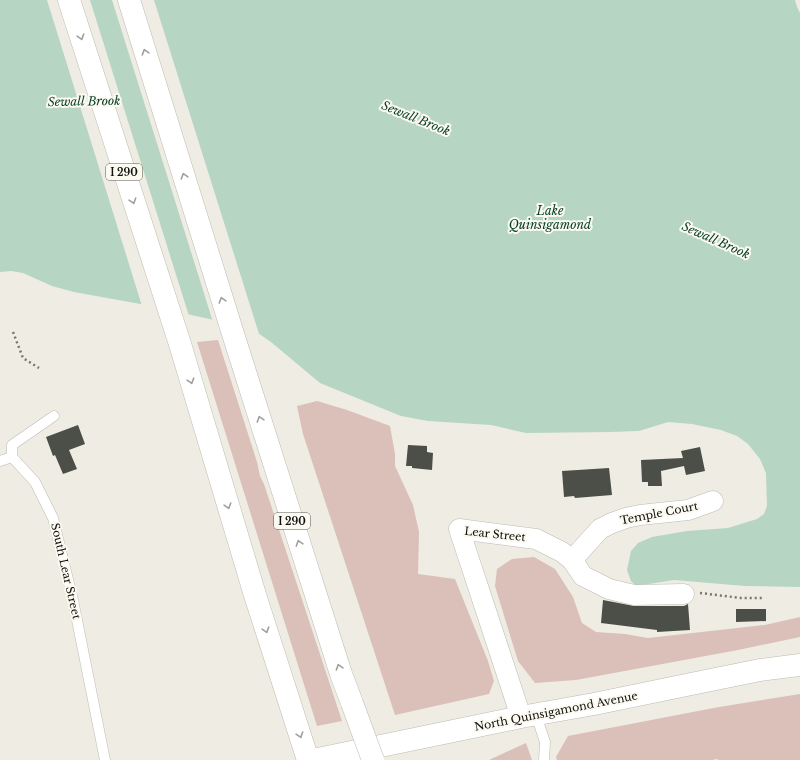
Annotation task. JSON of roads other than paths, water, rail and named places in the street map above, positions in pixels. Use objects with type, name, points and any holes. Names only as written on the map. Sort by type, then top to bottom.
[{"type":"main road","name":"I 290","points":[[68,0],[180,344],[255,595],[308,760]]},
{"type":"main road","name":"I 290","points":[[129,0],[341,674],[372,760]]},
{"type":"main road","name":"North Quinsigamond Avenue","points":[[313,760],[760,670],[800,665]]},
{"type":"street","name":"Temple Court","points":[[572,560],[600,529],[612,523],[640,515],[688,510],[713,501]]},
{"type":"street","name":"Lear Street","points":[[528,716],[459,529],[536,539],[562,552],[572,560],[584,576],[608,589],[634,595],[684,594]]},
{"type":"lane","points":[[0,461],[12,457],[12,445],[54,416]]},
{"type":"lane","name":"South Lear Street","points":[[12,457],[35,482],[53,518],[73,600],[105,760]]},
{"type":"lane","points":[[528,716],[545,742],[544,760]]},
{"type":"water","name":"Lake Quinsigamond","points":[[0,0],[795,0],[800,13],[800,587],[745,586],[674,580],[636,586],[631,581],[627,570],[631,551],[638,543],[652,537],[687,531],[728,528],[757,519],[764,514],[767,506],[766,473],[760,459],[748,444],[737,436],[721,430],[692,424],[668,422],[639,431],[526,433],[491,425],[428,421],[401,416],[320,383],[258,333],[232,324],[146,305],[74,292],[52,286],[23,273],[11,271],[0,272]]},
{"type":"water label","name":"Sewall Brook","points":[[84,101]]},
{"type":"water label","name":"Sewall Brook","points":[[416,118]]},
{"type":"water label","name":"Sewall Brook","points":[[716,240]]}]
